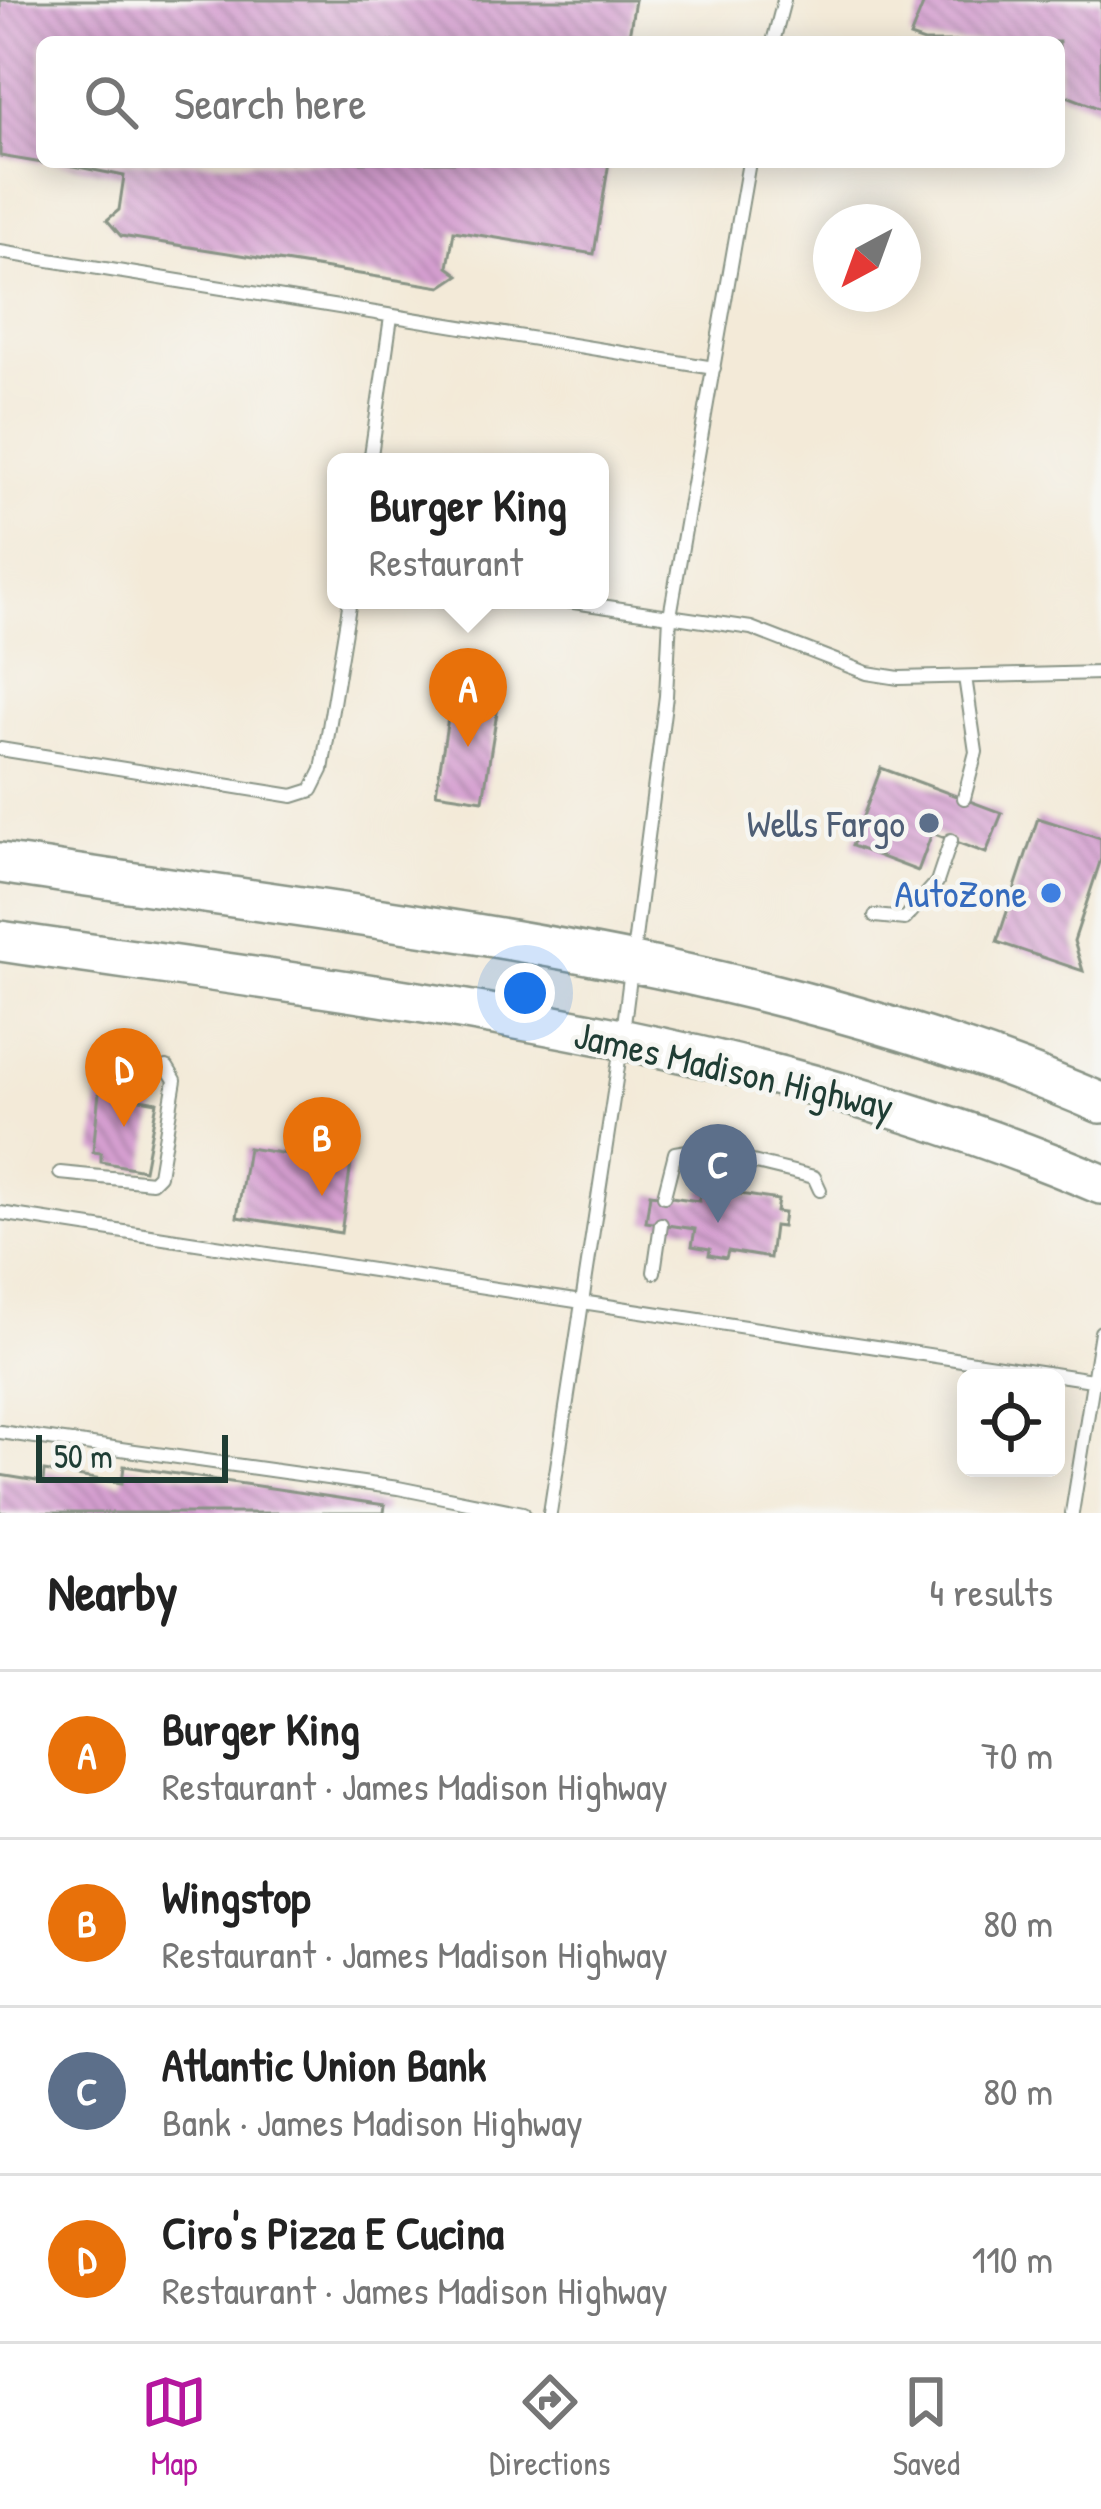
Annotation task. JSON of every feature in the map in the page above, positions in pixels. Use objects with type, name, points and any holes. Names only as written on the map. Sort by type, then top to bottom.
[{"type":"main road","name":"James Madison Highway","points":[[0,863],[632,964],[829,1011],[967,1051],[1101,1103]]},
{"type":"main road","name":"James Madison Highway","points":[[0,941],[323,988],[622,1040],[848,1093],[960,1128],[1101,1184]]},
{"type":"lane","points":[[775,36],[784,0]]},
{"type":"lane","points":[[550,1513],[622,1040],[666,696],[670,616],[748,168]]},
{"type":"lane","points":[[0,252],[714,368]]},
{"type":"lane","points":[[371,453],[391,317]]},
{"type":"lane","points":[[609,607],[751,628],[867,673],[1101,674]]},
{"type":"lane","points":[[0,749],[293,796],[312,790],[322,770],[349,609]]},
{"type":"lane","points":[[964,798],[976,752],[965,677]]},
{"type":"lane","points":[[875,916],[905,919],[922,905],[937,882],[952,840]]},
{"type":"lane","points":[[60,1173],[152,1182],[159,1174],[175,1080],[167,1066]]},
{"type":"lane","points":[[664,1196],[675,1153],[699,1149],[814,1177],[820,1190]]},
{"type":"lane","points":[[0,1213],[1092,1380]]},
{"type":"lane","points":[[654,1272],[661,1224]]},
{"type":"lane","points":[[1072,1513],[1101,1332]]},
{"type":"lane","points":[[0,1432],[398,1488],[523,1513]]},
{"type":"building","points":[[0,0],[635,0],[629,36],[36,36],[36,162],[0,156]]},
{"type":"building","points":[[925,0],[1101,0],[1101,109],[1065,95],[1065,36],[910,36]]},
{"type":"building","points":[[83,168],[608,168],[594,254],[454,231],[448,267],[459,275],[441,287],[121,236],[107,220],[119,210],[124,176]]},
{"type":"building","points":[[452,693],[499,700],[483,800],[436,793]]},
{"type":"building","name":"Wells Fargo","points":[[881,768],[1002,813],[986,853],[932,833],[918,871],[852,846]]},
{"type":"building","points":[[1038,818],[1101,838],[1101,859],[1074,941],[1083,971],[997,942]]},
{"type":"building","points":[[99,1092],[157,1102],[144,1170],[101,1162],[101,1153],[93,1152]]},
{"type":"building","points":[[248,1148],[351,1164],[341,1233],[237,1217]]},
{"type":"building","points":[[701,1188],[778,1200],[776,1212],[784,1213],[782,1227],[774,1226],[770,1258],[728,1251],[726,1258],[709,1255],[710,1249],[692,1246],[695,1229],[646,1222],[650,1194],[699,1201]]},
{"type":"building","points":[[124,1466],[385,1505],[384,1513],[0,1513],[0,1475],[43,1482],[44,1471],[122,1483]]},
{"type":"place","name":"Burger King","points":[[468,747]]},
{"type":"place","name":"Wells Fargo","points":[[929,823]]},
{"type":"place","name":"AutoZone","points":[[1051,893]]},
{"type":"place","name":"Ciro's Pizza E Cucina","points":[[124,1127]]},
{"type":"place","name":"Wingstop","points":[[322,1196]]},
{"type":"place","name":"Atlantic Union Bank","points":[[718,1223]]}]
